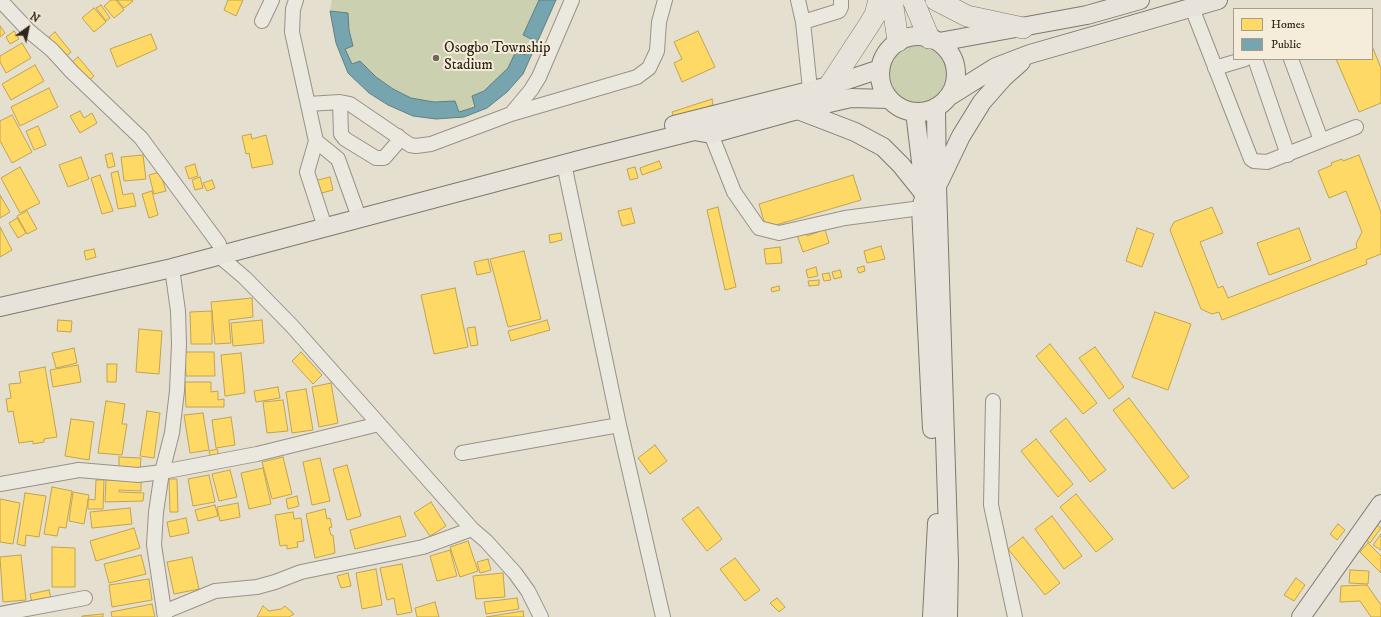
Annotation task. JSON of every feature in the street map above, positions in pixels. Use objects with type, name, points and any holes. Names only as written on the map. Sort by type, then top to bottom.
[{"type":"highway","points":[[819,87],[869,25],[875,15],[879,0]]},
{"type":"highway","points":[[892,0],[898,41]]},
{"type":"highway","points":[[913,0],[934,40]]},
{"type":"highway","points":[[936,0],[967,16],[1023,28]]},
{"type":"main road","points":[[1140,0],[1087,15],[1023,28],[934,40],[919,36],[908,37],[898,41],[886,53],[880,69],[882,85],[889,99],[901,108],[915,112],[926,111],[996,67],[1030,54],[1218,0]]},
{"type":"main road","points":[[932,617],[937,519],[928,197],[942,102],[955,80],[954,62],[948,51],[934,40]]},
{"type":"main road","points":[[928,197],[961,136],[982,102],[1004,77],[1030,54]]},
{"type":"main road","points":[[0,307],[172,268],[219,250],[322,218],[819,87],[880,69]]},
{"type":"main road","points":[[0,295],[196,251],[219,250],[694,131],[711,134],[798,110],[851,98],[889,99]]},
{"type":"main road","points":[[798,110],[855,132],[883,147],[901,165],[928,197]]},
{"type":"main road","points":[[915,112],[928,197],[949,563],[948,617]]},
{"type":"main road","points":[[1301,617],[1381,504]]},
{"type":"street","points":[[0,0],[29,31],[52,50],[72,72],[141,138],[219,250],[292,326],[472,529],[486,541],[515,573],[528,591],[541,617]]},
{"type":"street","points":[[262,21],[272,0]]},
{"type":"street","points":[[296,0],[292,9],[292,32],[316,141],[307,172],[322,218]]},
{"type":"street","points":[[511,114],[531,90],[539,76],[572,0]]},
{"type":"street","points":[[308,104],[340,102],[350,104],[410,145],[431,144],[511,114],[636,78],[649,68],[657,51],[659,22],[665,0]]},
{"type":"street","points":[[798,0],[819,87]]},
{"type":"street","points":[[803,22],[838,11],[841,7],[841,0]]},
{"type":"street","points":[[1192,8],[1214,68],[1251,158],[1260,163],[1288,154],[1356,127]]},
{"type":"street","points":[[1214,68],[1242,60]]},
{"type":"street","points":[[1255,60],[1288,154]]},
{"type":"street","points":[[1291,60],[1321,140]]},
{"type":"street","points":[[340,102],[341,134],[345,139],[376,158],[384,158],[398,142],[398,136]]},
{"type":"street","points":[[711,134],[734,192],[759,228],[779,233],[928,197]]},
{"type":"street","points":[[316,141],[338,159],[356,209]]},
{"type":"street","points":[[564,164],[619,425],[663,617]]},
{"type":"street","points":[[172,268],[178,311],[178,360],[172,433],[162,472],[156,512],[154,545],[164,614],[214,592],[276,582],[301,572],[423,547],[472,529]]},
{"type":"street","points":[[993,401],[991,505],[1015,617]]},
{"type":"street","points":[[0,484],[79,470],[138,475],[162,472],[257,454],[380,424]]},
{"type":"street","points":[[462,453],[619,425]]},
{"type":"street","points":[[0,614],[85,598]]},
{"type":"green space","name":"Osogbo Township Stadium","points":[[332,0],[556,0],[523,74],[507,92],[487,108],[464,117],[436,119],[413,116],[388,105],[369,93],[348,73],[330,11]]},
{"type":"green space","points":[[916,44],[933,49],[938,53],[942,58],[947,75],[942,92],[938,97],[933,101],[916,106],[899,101],[894,97],[890,92],[885,75],[890,58],[894,53],[899,49]]},
{"type":"building: Homes","points":[[111,0],[116,0],[124,10],[114,18],[104,6]]},
{"type":"building: Homes","points":[[117,0],[132,0],[133,1],[124,8]]},
{"type":"building: Homes","points":[[228,0],[243,0],[236,16],[224,10]]},
{"type":"building: Homes","points":[[101,5],[110,18],[106,21],[96,8]]},
{"type":"building: Homes","points":[[94,8],[106,22],[94,32],[82,18]]},
{"type":"building: Homes","points":[[0,26],[5,33],[0,37]]},
{"type":"building: Homes","points":[[14,31],[19,39],[10,44],[6,37]]},
{"type":"building: Homes","points":[[698,31],[715,67],[682,82],[674,63],[682,59],[674,42]]},
{"type":"building: Homes","points":[[55,32],[71,52],[65,57],[49,37]]},
{"type":"building: Homes","points":[[151,34],[157,49],[117,67],[110,49]]},
{"type":"building: Homes","points":[[22,43],[31,58],[6,73],[0,62],[0,56]]},
{"type":"building: Homes","points":[[1373,48],[1381,68],[1381,103],[1359,112],[1336,60],[1373,60]]},
{"type":"building: Homes","points":[[78,57],[94,76],[86,83],[70,64]]},
{"type":"building: Homes","points":[[35,65],[44,81],[11,100],[2,84]]},
{"type":"building: Homes","points":[[49,88],[58,107],[20,126],[11,107]]},
{"type":"building: Homes","points":[[712,99],[713,105],[674,118],[672,112]]},
{"type":"building: Homes","points":[[80,111],[84,118],[92,113],[97,123],[80,133],[70,116]]},
{"type":"building: Homes","points":[[12,115],[32,152],[12,163],[0,141],[0,121]]},
{"type":"building: Homes","points":[[38,126],[46,145],[34,150],[26,131]]},
{"type":"building: Homes","points":[[251,134],[252,139],[266,135],[273,164],[252,168],[249,153],[246,154],[242,136]]},
{"type":"building: Homes","points":[[112,153],[115,166],[108,168],[105,155]]},
{"type":"building: Homes","points":[[143,155],[146,179],[124,181],[121,157]]},
{"type":"building: Homes","points":[[1359,155],[1381,212],[1381,254],[1366,260],[1367,264],[1222,320],[1219,312],[1212,314],[1201,309],[1170,230],[1174,222],[1212,207],[1223,233],[1200,242],[1218,288],[1223,286],[1228,298],[1357,248],[1356,244],[1362,232],[1346,191],[1329,198],[1318,171],[1332,165],[1331,163],[1342,159],[1343,161]]},
{"type":"building: Homes","points":[[81,157],[89,179],[68,187],[59,165]]},
{"type":"building: Homes","points":[[659,161],[662,168],[642,175],[640,168]]},
{"type":"building: Homes","points":[[195,164],[198,176],[189,179],[185,167]]},
{"type":"building: Homes","points":[[20,167],[40,203],[20,213],[1,178]]},
{"type":"building: Homes","points":[[635,167],[638,178],[630,180],[627,169]]},
{"type":"building: Homes","points":[[118,171],[123,195],[133,193],[136,206],[118,209],[111,173]]},
{"type":"building: Homes","points":[[160,172],[166,191],[154,194],[149,175]]},
{"type":"building: Homes","points":[[100,175],[113,211],[102,214],[91,178]]},
{"type":"building: Homes","points":[[853,175],[861,200],[766,228],[759,204]]},
{"type":"building: Homes","points":[[200,177],[203,188],[195,190],[192,180]]},
{"type":"building: Homes","points":[[330,177],[333,190],[318,194],[314,181]]},
{"type":"building: Homes","points":[[212,180],[215,188],[207,191],[203,183]]},
{"type":"building: Homes","points":[[152,191],[158,215],[149,218],[142,194]]},
{"type":"building: Homes","points":[[0,195],[10,212],[0,218]]},
{"type":"building: Homes","points":[[718,207],[736,287],[725,290],[707,210]]},
{"type":"building: Homes","points":[[631,208],[635,223],[622,226],[618,211]]},
{"type":"building: Homes","points":[[27,211],[37,229],[27,234],[17,216]]},
{"type":"building: Homes","points":[[17,218],[26,233],[18,238],[9,223]]},
{"type":"building: Homes","points":[[824,226],[829,243],[803,252],[797,235],[806,232],[807,236],[818,232],[817,229]]},
{"type":"building: Homes","points":[[0,227],[12,250],[0,257]]},
{"type":"building: Homes","points":[[1137,228],[1154,234],[1142,267],[1126,261]]},
{"type":"building: Homes","points":[[1299,228],[1311,260],[1269,275],[1257,243]]},
{"type":"building: Homes","points":[[561,233],[562,240],[550,243],[549,235]]},
{"type":"building: Homes","points":[[881,246],[885,259],[867,263],[864,251]]},
{"type":"building: Homes","points":[[780,247],[782,263],[766,264],[764,249]]},
{"type":"building: Homes","points":[[94,249],[96,257],[86,260],[84,251]]},
{"type":"building: Homes","points":[[524,251],[541,319],[508,327],[490,259]]},
{"type":"building: Homes","points":[[488,259],[491,272],[477,275],[474,262]]},
{"type":"building: Homes","points":[[864,266],[865,271],[859,273],[857,268]]},
{"type":"building: Homes","points":[[816,267],[818,276],[808,278],[806,270]]},
{"type":"building: Homes","points":[[840,270],[842,277],[834,279],[832,272]]},
{"type":"building: Homes","points":[[829,273],[831,280],[824,281],[822,274]]},
{"type":"building: Homes","points":[[819,280],[819,285],[809,286],[808,281]]},
{"type":"building: Homes","points":[[779,286],[780,290],[772,292],[771,288]]},
{"type":"building: Homes","points":[[455,288],[468,347],[434,354],[421,295]]},
{"type":"building: Homes","points":[[252,298],[253,317],[229,320],[231,343],[215,344],[211,302]]},
{"type":"building: Homes","points":[[212,311],[212,344],[191,344],[190,312]]},
{"type":"building: Homes","points":[[1155,312],[1191,324],[1168,390],[1132,377]]},
{"type":"building: Homes","points":[[58,320],[72,321],[71,332],[57,331]]},
{"type":"building: Homes","points":[[262,320],[264,343],[233,346],[231,323]]},
{"type":"building: Homes","points":[[547,320],[550,330],[511,341],[508,331]]},
{"type":"building: Homes","points":[[475,327],[478,345],[471,346],[467,328]]},
{"type":"building: Homes","points":[[139,329],[162,331],[159,374],[136,372]]},
{"type":"building: Homes","points":[[1050,344],[1097,403],[1083,414],[1036,356]]},
{"type":"building: Homes","points":[[1095,347],[1124,387],[1109,399],[1079,358]]},
{"type":"building: Homes","points":[[74,348],[77,363],[56,368],[52,353]]},
{"type":"building: Homes","points":[[185,352],[214,352],[215,376],[186,376]]},
{"type":"building: Homes","points":[[301,352],[322,375],[313,384],[292,361]]},
{"type":"building: Homes","points":[[241,353],[245,393],[225,396],[221,355]]},
{"type":"building: Homes","points":[[107,364],[117,364],[116,382],[107,382]]},
{"type":"building: Homes","points":[[78,365],[81,382],[53,387],[50,370]]},
{"type":"building: Homes","points":[[45,367],[57,437],[44,439],[44,442],[33,444],[33,441],[19,443],[13,411],[8,412],[6,399],[11,398],[9,384],[21,383],[19,372]]},
{"type":"building: Homes","points":[[185,382],[211,382],[211,392],[218,391],[218,400],[224,399],[224,407],[186,407]]},
{"type":"building: Homes","points":[[331,383],[338,423],[319,427],[312,387]]},
{"type":"building: Homes","points":[[278,387],[280,398],[256,402],[254,391]]},
{"type":"building: Homes","points":[[306,389],[313,430],[292,433],[286,392]]},
{"type":"building: Homes","points":[[1129,398],[1189,477],[1173,489],[1113,410]]},
{"type":"building: Homes","points":[[283,400],[288,431],[267,433],[263,402]]},
{"type":"building: Homes","points":[[106,401],[125,404],[122,424],[127,424],[122,455],[98,453]]},
{"type":"building: Homes","points":[[147,411],[160,413],[154,458],[140,456]]},
{"type":"building: Homes","points":[[203,413],[209,450],[190,453],[184,415]]},
{"type":"building: Homes","points":[[231,417],[235,445],[216,448],[212,420]]},
{"type":"building: Homes","points":[[1066,418],[1106,470],[1090,482],[1050,431]]},
{"type":"building: Homes","points":[[71,419],[94,422],[89,460],[65,456]]},
{"type":"building: Homes","points":[[1036,439],[1073,484],[1058,497],[1021,451]]},
{"type":"building: Homes","points":[[655,445],[667,461],[650,474],[638,458]]},
{"type":"building: Homes","points":[[217,449],[219,456],[211,458],[209,451]]},
{"type":"building: Homes","points":[[119,457],[141,458],[140,469],[119,468]]},
{"type":"building: Homes","points":[[283,457],[292,494],[272,499],[262,462]]},
{"type":"building: Homes","points":[[320,458],[330,501],[312,505],[303,462]]},
{"type":"building: Homes","points":[[347,465],[361,516],[347,520],[333,469]]},
{"type":"building: Homes","points":[[263,468],[271,504],[249,509],[241,473]]},
{"type":"building: Homes","points":[[230,470],[237,497],[219,501],[212,474]]},
{"type":"building: Homes","points":[[209,475],[215,502],[193,506],[188,479]]},
{"type":"building: Homes","points":[[169,479],[177,479],[178,512],[170,512]]},
{"type":"building: Homes","points":[[96,480],[104,480],[103,509],[88,509],[88,499],[95,500]]},
{"type":"building: Homes","points":[[106,480],[141,481],[141,491],[119,490],[119,492],[144,493],[143,501],[105,502]]},
{"type":"building: Homes","points":[[52,487],[72,491],[66,528],[59,527],[57,536],[44,534]]},
{"type":"building: Homes","points":[[73,492],[89,495],[84,524],[69,521]]},
{"type":"building: Homes","points":[[25,493],[46,496],[39,537],[26,535],[25,546],[17,544]]},
{"type":"building: Homes","points":[[1076,494],[1113,539],[1096,552],[1060,507]]},
{"type":"building: Homes","points":[[297,496],[299,506],[288,509],[286,499]]},
{"type":"building: Homes","points":[[0,499],[20,503],[13,544],[0,542]]},
{"type":"building: Homes","points":[[431,502],[446,526],[430,536],[414,513]]},
{"type":"building: Homes","points":[[238,503],[240,517],[220,521],[217,507]]},
{"type":"building: Homes","points":[[215,505],[218,516],[198,521],[195,510]]},
{"type":"building: Homes","points":[[698,507],[722,539],[707,551],[682,519]]},
{"type":"building: Homes","points":[[130,508],[132,524],[92,528],[90,512]]},
{"type":"building: Homes","points":[[325,509],[327,519],[330,518],[332,527],[329,528],[331,535],[333,535],[335,553],[315,558],[306,514]]},
{"type":"building: Homes","points":[[293,512],[294,519],[301,518],[304,541],[297,542],[298,547],[287,549],[287,545],[280,546],[275,515]]},
{"type":"building: Homes","points":[[400,516],[406,536],[355,549],[350,530]]},
{"type":"building: Homes","points":[[1052,516],[1082,556],[1064,569],[1035,529]]},
{"type":"building: Homes","points":[[186,518],[189,533],[170,537],[167,522]]},
{"type":"building: Homes","points":[[1338,524],[1345,530],[1337,540],[1330,534]]},
{"type":"building: Homes","points":[[1376,524],[1381,528],[1370,543],[1365,539]]},
{"type":"building: Homes","points":[[134,528],[140,548],[96,561],[90,541]]},
{"type":"building: Homes","points":[[1381,534],[1381,550],[1373,545]]},
{"type":"building: Homes","points":[[1023,537],[1060,583],[1045,595],[1008,549]]},
{"type":"building: Homes","points":[[468,541],[478,571],[460,577],[450,547]]},
{"type":"building: Homes","points":[[1368,543],[1381,556],[1381,573],[1360,552]]},
{"type":"building: Homes","points":[[52,547],[75,548],[75,587],[52,587]]},
{"type":"building: Homes","points":[[450,550],[457,576],[437,581],[430,556]]},
{"type":"building: Homes","points":[[21,555],[26,600],[3,602],[0,557]]},
{"type":"building: Homes","points":[[141,555],[146,574],[109,583],[104,564]]},
{"type":"building: Homes","points":[[192,557],[199,589],[174,594],[167,562]]},
{"type":"building: Homes","points":[[735,558],[760,590],[745,601],[720,569]]},
{"type":"building: Homes","points":[[488,559],[491,570],[480,573],[477,562]]},
{"type":"building: Homes","points":[[402,564],[412,612],[397,615],[394,598],[387,600],[380,568]]},
{"type":"building: Homes","points":[[376,569],[382,605],[362,609],[356,573]]},
{"type":"building: Homes","points":[[1350,570],[1369,571],[1368,584],[1349,583]]},
{"type":"building: Homes","points":[[348,573],[351,586],[341,588],[337,576]]},
{"type":"building: Homes","points":[[503,573],[505,597],[476,599],[473,576]]},
{"type":"building: Homes","points":[[1296,578],[1305,585],[1294,601],[1284,595]]},
{"type":"building: Homes","points":[[149,579],[152,600],[112,607],[109,585]]},
{"type":"building: Homes","points":[[1367,585],[1381,605],[1381,617],[1371,617],[1360,601],[1340,602],[1341,586]]},
{"type":"building: Homes","points":[[49,590],[52,602],[33,607],[30,594]]},
{"type":"building: Homes","points":[[517,598],[519,609],[486,614],[484,602]]},
{"type":"building: Homes","points":[[777,598],[785,607],[779,612],[770,603]]},
{"type":"building: Homes","points":[[435,602],[439,617],[417,617],[415,608]]},
{"type":"building: Homes","points":[[152,604],[155,617],[112,617],[111,612]]},
{"type":"building: Homes","points":[[263,606],[269,611],[281,609],[285,606],[294,614],[289,617],[257,617]]},
{"type":"building: Homes","points":[[523,611],[524,617],[486,617]]},
{"type":"building: Homes","points":[[103,614],[103,617],[82,617],[82,616]]},
{"type":"building: Public","points":[[539,0],[556,0],[523,74],[507,92],[487,108],[464,117],[436,119],[413,116],[388,105],[369,93],[348,73],[336,43],[330,11],[348,13],[349,30],[353,46],[345,49],[352,64],[360,61],[376,77],[393,89],[411,98],[434,102],[455,101],[459,112],[475,107],[472,96],[484,91],[508,68],[516,51],[525,55],[533,40],[523,35]]},
{"type":"place","name":"Osogbo Township Stadium","points":[[436,58]]}]
